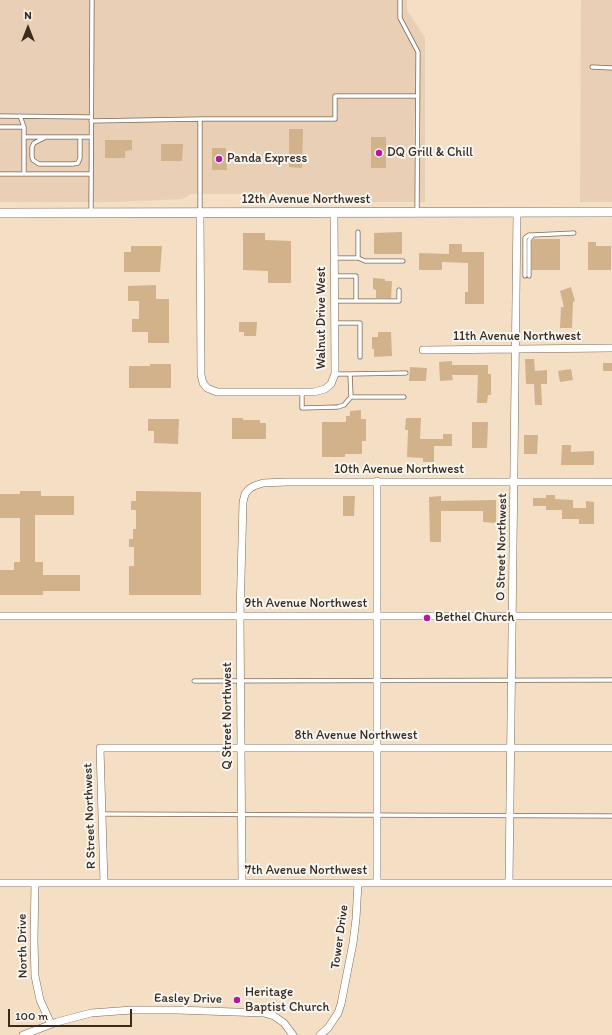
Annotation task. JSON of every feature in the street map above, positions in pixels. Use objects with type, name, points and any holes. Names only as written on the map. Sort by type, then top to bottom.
[{"type":"main road","name":"12th Avenue Northwest","points":[[0,213],[612,212]]},
{"type":"street","name":"O Street Northwest","points":[[509,883],[517,212]]},
{"type":"street","name":"Walnut Drive West","points":[[200,213],[201,375],[207,388],[217,392],[314,392],[325,389],[331,384],[335,374],[334,213]]},
{"type":"street","name":"11th Avenue Northwest","points":[[423,350],[612,348]]},
{"type":"street","name":"10th Avenue Northwest","points":[[242,548],[243,502],[245,494],[248,489],[263,484],[286,482],[377,481],[612,482]]},
{"type":"street","points":[[376,883],[377,481]]},
{"type":"street","name":"Q Street Northwest","points":[[242,548],[240,615],[242,883]]},
{"type":"street","name":"9th Avenue Northwest","points":[[0,616],[612,616]]},
{"type":"street","name":"8th Avenue Northwest","points":[[100,748],[612,748]]},
{"type":"street","name":"R Street Northwest","points":[[100,748],[104,883]]},
{"type":"street","name":"7th Avenue Northwest","points":[[0,883],[612,883]]},
{"type":"street","name":"North Drive","points":[[35,883],[35,976],[39,996],[51,1024]]},
{"type":"street","name":"Tower Drive","points":[[320,1035],[328,1028],[338,1013],[341,1004],[353,943],[358,883]]},
{"type":"street","name":"Easley Drive","points":[[51,1024],[79,1015],[132,1010],[258,1012],[274,1016],[284,1023],[293,1035]]},
{"type":"street","points":[[23,1035],[51,1024]]},
{"type":"lane","points":[[91,213],[92,0]]},
{"type":"lane","points":[[400,0],[400,18],[418,52],[417,213]]},
{"type":"lane","points":[[592,67],[612,68]]},
{"type":"lane","points":[[0,116],[91,119],[336,119],[336,96],[418,96]]},
{"type":"lane","points":[[20,116],[24,127],[24,174]]},
{"type":"lane","points":[[200,119],[200,213]]},
{"type":"lane","points":[[0,127],[24,127]]},
{"type":"lane","points":[[24,137],[91,137]]},
{"type":"lane","points":[[46,137],[34,144],[32,147],[33,160],[39,164],[78,163],[80,158],[80,137]]},
{"type":"lane","points":[[0,174],[91,174]]},
{"type":"lane","points":[[358,232],[358,258]]},
{"type":"lane","points":[[527,276],[529,240],[533,235],[574,233]]},
{"type":"lane","points":[[334,258],[358,258],[365,261],[403,261]]},
{"type":"lane","points":[[334,276],[356,276],[356,301]]},
{"type":"lane","points":[[334,301],[399,301],[399,290]]},
{"type":"lane","points":[[334,323],[360,323],[360,357]]},
{"type":"lane","points":[[335,374],[406,373]]},
{"type":"lane","points":[[302,392],[302,408],[344,406],[351,397],[350,374]]},
{"type":"lane","points":[[351,397],[404,397]]},
{"type":"lane","points":[[194,681],[612,680]]},
{"type":"lane","points":[[102,814],[612,816]]},
{"type":"shaded area","points":[[0,0],[407,0],[407,10],[425,38],[425,202],[359,202],[322,194],[191,194],[182,199],[115,202],[0,202]]},
{"type":"shaded area","points":[[581,0],[612,0],[612,202],[580,202]]},
{"type":"building","points":[[289,129],[303,129],[302,168],[289,167]]},
{"type":"building","name":"DQ Grill & Chill","points":[[371,137],[386,137],[386,168],[371,168]]},
{"type":"building","points":[[105,140],[132,140],[132,150],[125,151],[125,158],[105,158]]},
{"type":"building","points":[[161,144],[183,144],[182,161],[161,161]]},
{"type":"building","name":"Panda Express","points":[[212,148],[226,148],[227,170],[212,170]]},
{"type":"building","points":[[402,232],[402,254],[374,254],[374,233]]},
{"type":"building","points":[[243,233],[265,233],[265,240],[291,241],[291,283],[268,283],[268,271],[243,270]]},
{"type":"building","points":[[534,239],[560,239],[560,270],[532,270],[532,241]]},
{"type":"building","points":[[588,242],[596,242],[596,246],[611,246],[611,270],[588,270]]},
{"type":"building","points":[[449,244],[462,244],[462,252],[484,252],[484,304],[465,304],[465,292],[468,292],[468,263],[442,262],[442,270],[419,270],[419,253],[449,254]]},
{"type":"building","points":[[131,246],[162,246],[160,272],[124,272],[124,252],[131,252]]},
{"type":"building","points":[[373,278],[392,281],[391,298],[376,298],[376,290],[373,289]]},
{"type":"building","points":[[156,285],[156,299],[169,299],[169,343],[148,343],[148,332],[132,332],[132,319],[139,319],[139,301],[128,301],[128,286]]},
{"type":"building","points":[[571,287],[575,301],[573,302],[572,328],[560,328],[561,307],[564,307],[560,291]]},
{"type":"building","points":[[239,322],[257,322],[256,336],[244,336],[244,332],[239,332]]},
{"type":"building","points":[[378,332],[391,332],[392,356],[374,357],[372,337],[378,337]]},
{"type":"building","points":[[525,359],[534,359],[535,371],[547,370],[547,384],[541,384],[542,405],[535,405],[534,384],[526,384]]},
{"type":"building","points":[[452,361],[452,365],[488,365],[488,374],[491,374],[491,395],[488,395],[487,403],[477,403],[478,375],[452,375],[453,380],[440,381],[439,362]]},
{"type":"building","points":[[603,363],[612,363],[612,371],[603,371]]},
{"type":"building","points":[[150,364],[171,364],[171,388],[129,388],[129,366],[150,366]]},
{"type":"building","points":[[410,367],[427,368],[426,381],[409,381]]},
{"type":"building","points":[[571,369],[573,380],[560,382],[558,371]]},
{"type":"building","points":[[361,410],[361,419],[366,419],[366,441],[362,441],[362,454],[345,454],[345,457],[322,457],[322,422],[346,422],[346,416],[350,416],[350,411]]},
{"type":"building","points":[[232,418],[243,418],[243,420],[260,420],[260,423],[266,423],[266,439],[232,439]]},
{"type":"building","points":[[406,418],[421,418],[420,439],[443,439],[443,434],[452,434],[452,446],[434,446],[434,462],[423,462],[423,458],[407,457],[408,430],[405,430]]},
{"type":"building","points":[[148,419],[179,419],[178,444],[154,443],[154,431],[148,431]]},
{"type":"building","points":[[472,422],[488,422],[487,448],[472,448]]},
{"type":"building","points":[[524,435],[538,435],[537,454],[524,454]]},
{"type":"building","points":[[562,445],[571,445],[571,452],[594,451],[594,465],[561,465]]},
{"type":"building","points":[[20,491],[41,491],[41,496],[74,496],[74,515],[35,515],[35,562],[43,562],[43,575],[80,575],[80,591],[43,591],[43,595],[0,595],[0,570],[14,570],[14,562],[20,562],[20,518],[0,518],[0,494],[20,494]]},
{"type":"building","points":[[136,491],[201,492],[201,595],[129,595],[129,566],[134,566],[134,547],[129,547],[129,539],[133,539],[133,529],[136,529],[136,510],[131,510],[131,501],[136,501]]},
{"type":"building","points":[[546,495],[555,495],[555,499],[573,500],[573,508],[586,508],[586,501],[594,502],[594,524],[579,524],[579,519],[562,519],[562,510],[546,510],[546,506],[533,506],[533,498],[546,498]]},
{"type":"building","points":[[343,496],[355,496],[354,516],[343,516]]},
{"type":"building","points":[[441,496],[441,501],[496,500],[496,523],[483,522],[483,511],[441,511],[441,542],[430,542],[429,497]]},
{"type":"place","name":"DQ Grill & Chill","points":[[379,153]]},
{"type":"place","name":"Panda Express","points":[[219,159]]},
{"type":"place","name":"Bethel Church","points":[[427,618]]},
{"type":"place","name":"Heritage Baptist Church","points":[[237,1000]]}]
